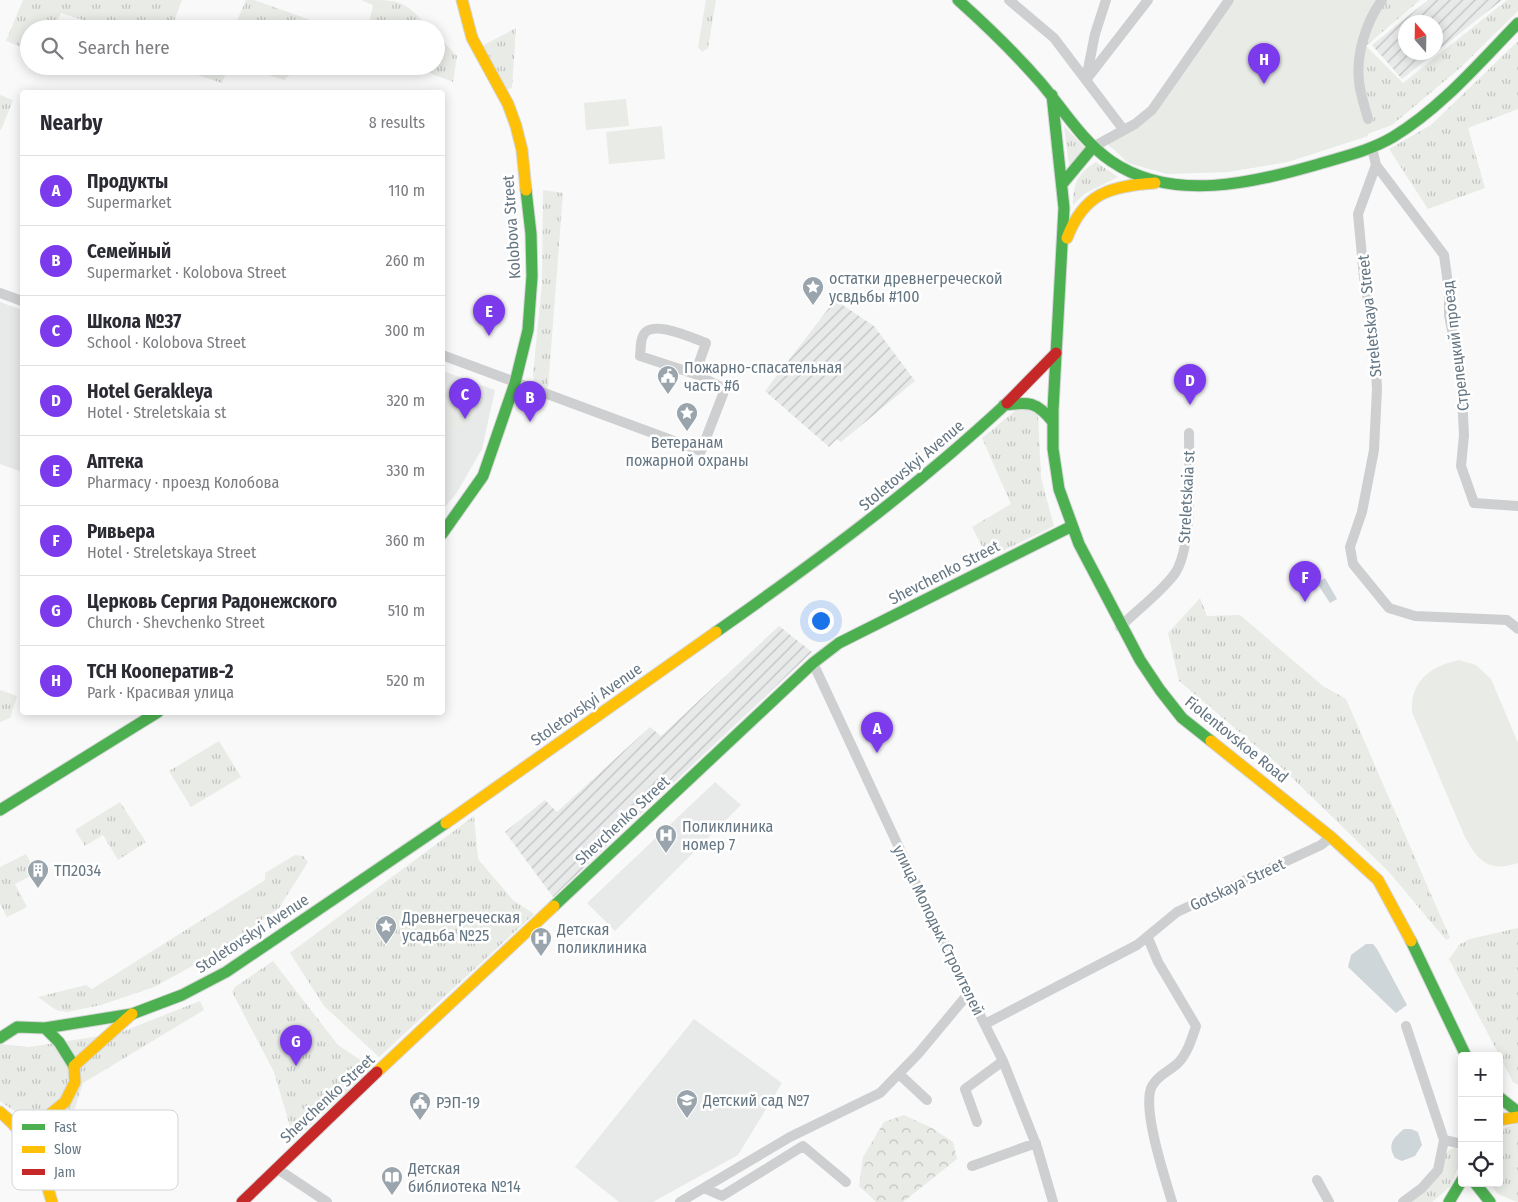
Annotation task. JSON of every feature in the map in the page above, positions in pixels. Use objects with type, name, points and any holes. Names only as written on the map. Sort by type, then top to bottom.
[{"type":"main road","name":"Kolobova Street","points":[[445,530],[483,476],[515,383],[528,330],[532,276],[531,234],[522,150],[508,104],[472,38],[462,0]]},
{"type":"main road","points":[[958,0],[1012,50],[1052,95],[1093,147],[1119,167],[1135,176],[1159,182],[1186,186],[1229,183],[1298,170],[1356,150],[1433,108]]},
{"type":"main road","points":[[1093,147],[1147,174],[1184,181],[1232,178],[1372,148],[1433,108],[1518,23]]},
{"type":"main road","points":[[1052,95],[1063,183],[1062,256],[1056,353]]},
{"type":"main road","points":[[1063,183],[1093,147]]},
{"type":"main road","points":[[1062,256],[1071,222],[1077,212],[1090,199],[1107,189],[1125,184],[1159,182]]},
{"type":"main road","name":"Fiolentovskoe Road","points":[[1056,353],[1053,422],[1056,478],[1070,527],[1120,627],[1151,678],[1182,718],[1331,837],[1378,880],[1401,919],[1464,1052]]},
{"type":"main road","name":"Stoletovskyi Avenue","points":[[0,1037],[17,1027],[45,1028],[132,1014],[182,995],[226,972],[488,792],[843,543],[918,484],[1004,405],[1056,353]]},
{"type":"main road","points":[[1004,405],[1043,384],[1054,382]]},
{"type":"main road","points":[[1004,405],[1030,402],[1044,411],[1053,422]]},
{"type":"main road","name":"Shevchenko Street","points":[[242,1202],[812,663],[839,643],[1070,527]]},
{"type":"main road","points":[[0,810],[153,715]]},
{"type":"main road","points":[[74,1066],[132,1014]]},
{"type":"main road","points":[[45,1028],[60,1042],[74,1066],[75,1082],[65,1102],[55,1110]]},
{"type":"main road","points":[[1503,1100],[1518,1112]]},
{"type":"main road","points":[[0,1112],[12,1120]]},
{"type":"main road","points":[[1503,1119],[1518,1117]]},
{"type":"main road","points":[[1449,1202],[1458,1187]]},
{"type":"main road","points":[[1478,1187],[1490,1202]]},
{"type":"street","points":[[1009,0],[1054,38],[1123,129]]},
{"type":"street","points":[[1086,80],[1095,34],[1106,0]]},
{"type":"street","points":[[1086,80],[1148,0]]},
{"type":"street","points":[[1093,147],[1152,110],[1229,0]]},
{"type":"street","points":[[1368,119],[1359,81],[1359,67],[1365,31],[1382,0]]},
{"type":"street","points":[[1372,148],[1376,165]]},
{"type":"street","name":"Стрелецкий проезд","points":[[1376,165],[1444,255],[1449,291],[1448,315],[1461,376],[1464,435],[1460,466],[1474,503],[1518,506]]},
{"type":"street","name":"Streletskaya Street","points":[[1376,165],[1358,214],[1364,277],[1374,337],[1377,389],[1374,450],[1362,512],[1350,547],[1353,564],[1389,608],[1415,616],[1507,620],[1518,629]]},
{"type":"street","points":[[0,293],[20,300]]},
{"type":"street","points":[[445,356],[701,451],[725,389],[695,374],[640,356],[643,335],[648,329],[658,327],[706,342],[695,374]]},
{"type":"street","name":"Streletskaia st","points":[[1120,627],[1174,575],[1182,555],[1186,539],[1188,505],[1189,433]]},
{"type":"street","name":"улица Молодых Строителей","points":[[812,663],[968,994],[1003,1061],[1036,1143],[1053,1202]]},
{"type":"street","name":"Gotskaya Street","points":[[985,1024],[1148,938],[1177,912],[1322,845],[1331,837]]},
{"type":"street","points":[[1148,938],[1158,962],[1196,1026],[1190,1043],[1178,1063],[1164,1071],[1152,1087],[1149,1097],[1149,1114],[1172,1202]]},
{"type":"street","points":[[680,1202],[790,1137],[880,1093],[918,1054],[968,994]]},
{"type":"street","points":[[1403,1202],[1422,1188],[1438,1170],[1444,1140],[1406,1026]]},
{"type":"street","points":[[977,1122],[965,1090],[1003,1061]]},
{"type":"street","points":[[899,1074],[927,1100]]},
{"type":"street","points":[[1444,1140],[1458,1143]]},
{"type":"street","points":[[972,1166],[1036,1143]]},
{"type":"street","points":[[704,1188],[722,1196],[803,1146],[846,1182]]},
{"type":"street","points":[[276,1168],[327,1202]]},
{"type":"street","points":[[1317,1180],[1329,1202]]},
{"type":"shaded area","points":[[1428,0],[1502,0],[1443,47],[1443,15],[1409,15]]},
{"type":"shaded area","points":[[1398,24],[1398,60],[1426,60],[1402,79],[1372,45]]},
{"type":"shaded area","points":[[835,300],[874,326],[915,381],[841,442],[837,439],[829,447],[765,391]]},
{"type":"shaded area","points":[[0,302],[20,309],[20,471],[0,464]]},
{"type":"shaded area","points":[[445,372],[495,390],[482,449],[456,494],[445,507]]},
{"type":"shaded area","points":[[1325,578],[1337,599],[1330,603],[1317,583]]},
{"type":"shaded area","points":[[779,626],[812,652],[553,897],[505,832],[545,800],[557,812],[650,727],[661,736]]},
{"type":"shaded area","name":"Поликлиника номер 7","points":[[715,782],[741,805],[615,931],[587,903]]},
{"type":"shaded area","points":[[1366,944],[1373,944],[1377,949],[1407,1005],[1396,1013],[1348,967],[1351,955]]},
{"type":"shaded area","name":"Детский сад №7","points":[[694,1019],[782,1083],[738,1155],[653,1202],[619,1202],[575,1167]]},
{"type":"shaded area","points":[[1404,1129],[1418,1132],[1422,1145],[1415,1156],[1402,1161],[1395,1158],[1391,1145]]},
{"type":"green space","points":[[23,0],[182,0],[174,20],[83,20],[61,13],[58,20],[20,20],[20,46],[6,41]]},
{"type":"green space","points":[[246,0],[254,0],[310,20],[237,20]]},
{"type":"green space","points":[[361,0],[386,0],[401,4],[414,12],[422,20],[370,20],[373,5]]},
{"type":"green space","points":[[706,0],[716,0],[708,48],[702,52],[698,47]]},
{"type":"green space","points":[[1235,0],[1377,0],[1361,32],[1354,81],[1368,136],[1288,162],[1228,172],[1167,174],[1128,163],[1107,143],[1144,126]]},
{"type":"green space","points":[[1365,0],[1420,0],[1402,15],[1398,15],[1398,19],[1366,46],[1403,83],[1432,60],[1443,60],[1443,51],[1507,0],[1518,0],[1518,11],[1459,69],[1392,125],[1359,137],[1135,164],[1109,146],[1118,136]]},
{"type":"green space","points":[[516,28],[512,88],[505,90],[482,46]]},
{"type":"green space","points":[[1518,41],[1518,109],[1468,128],[1485,188],[1428,209],[1389,149],[1431,125]]},
{"type":"green space","points":[[445,43],[457,56],[453,82],[435,75],[445,75]]},
{"type":"green space","points":[[198,75],[225,75],[222,83]]},
{"type":"green space","points":[[268,75],[289,75],[284,80]]},
{"type":"green space","points":[[0,95],[13,100],[1,130],[0,130]]},
{"type":"green space","points":[[626,99],[629,126],[586,130],[584,103]]},
{"type":"green space","points":[[662,126],[665,159],[609,164],[606,132]]},
{"type":"green space","points":[[1064,126],[1086,149],[1069,166]]},
{"type":"green space","points":[[1096,162],[1118,177],[1084,194],[1073,205],[1074,191],[1078,179],[1085,170]]},
{"type":"green space","points":[[543,190],[563,193],[548,388],[535,386],[533,374],[542,284]]},
{"type":"green space","points":[[445,380],[462,388],[469,396],[474,407],[470,417],[463,426],[449,431],[445,430]]},
{"type":"green space","points":[[1021,406],[1038,415],[1041,478],[1054,526],[988,558],[972,527],[1011,504],[982,438]]},
{"type":"green space","points":[[1200,598],[1207,616],[1240,615],[1323,686],[1346,699],[1450,938],[1446,940],[1389,872],[1281,767],[1179,681],[1168,633]]},
{"type":"green space","points":[[1459,660],[1476,665],[1491,679],[1518,743],[1518,863],[1508,866],[1491,865],[1485,862],[1474,851],[1464,835],[1412,712],[1412,701],[1415,691],[1425,676],[1440,666]]},
{"type":"green space","points":[[0,690],[17,696],[10,718],[0,722]]},
{"type":"green space","points":[[219,741],[241,777],[191,807],[169,771]]},
{"type":"green space","points":[[120,802],[146,842],[118,860],[103,835],[85,846],[75,830]]},
{"type":"green space","points":[[474,816],[478,859],[513,900],[534,914],[379,1057],[324,1006],[290,953]]},
{"type":"green space","points":[[26,854],[36,873],[15,884],[27,907],[7,917],[0,904],[0,867]]},
{"type":"green space","points":[[295,855],[303,856],[308,862],[279,908],[218,952],[154,987],[101,1005],[67,1012],[56,1010],[38,997],[86,985],[92,989],[265,880],[265,873]]},
{"type":"green space","points":[[1518,928],[1518,1085],[1513,1082],[1503,1063],[1503,1052],[1497,1052],[1449,959],[1460,944],[1470,939]]},
{"type":"green space","points":[[273,961],[338,1045],[365,1063],[370,1071],[294,1140],[274,1072],[232,992],[235,987]]},
{"type":"green space","points":[[200,1001],[204,1010],[83,1083],[74,1110],[13,1110],[0,1101],[0,1044],[29,1047],[119,1033]]},
{"type":"green space","points":[[904,1115],[932,1128],[953,1142],[957,1159],[903,1202],[876,1202],[859,1186],[863,1157],[884,1122]]},
{"type":"green space","points":[[1518,1123],[1518,1202],[1498,1194],[1492,1187],[1503,1187],[1503,1129]]},
{"type":"green space","points":[[1456,1148],[1458,1151],[1458,1167],[1451,1186],[1432,1202],[1408,1202],[1450,1149]]},
{"type":"traffic: fast","points":[[958,0],[1021,61],[1082,134],[1101,153],[1111,161],[1135,174],[1160,182],[1186,185],[1213,185],[1267,177],[1348,156],[1384,142],[1411,125],[1443,99],[1518,23]]},
{"type":"traffic: fast","points":[[1052,95],[1064,208],[1053,410],[1053,449],[1059,489],[1079,544],[1140,660],[1182,718],[1211,741]]},
{"type":"traffic: fast","points":[[1063,183],[1093,147]]},
{"type":"traffic: fast","points":[[445,530],[483,476],[515,383],[528,330],[532,276],[531,234],[526,190]]},
{"type":"traffic: fast","points":[[716,632],[902,494],[1007,403]]},
{"type":"traffic: fast","points":[[1004,405],[1032,404],[1042,410],[1053,422]]},
{"type":"traffic: fast","points":[[554,906],[813,663],[839,643],[1070,527]]},
{"type":"traffic: fast","points":[[0,810],[153,715]]},
{"type":"traffic: fast","points":[[0,1038],[17,1027],[45,1028],[132,1014],[182,995],[226,972],[446,823]]},
{"type":"traffic: fast","points":[[1411,941],[1464,1052]]},
{"type":"traffic: fast","points":[[45,1028],[59,1042],[74,1066]]},
{"type":"traffic: fast","points":[[1503,1100],[1518,1112]]},
{"type":"traffic: fast","points":[[1449,1202],[1458,1187]]},
{"type":"traffic: fast","points":[[1478,1187],[1490,1202]]},
{"type":"traffic: slow","points":[[462,0],[472,38],[508,104],[516,126],[522,150],[526,190]]},
{"type":"traffic: slow","points":[[1067,238],[1082,211],[1100,195],[1125,187],[1155,183]]},
{"type":"traffic: slow","points":[[446,823],[716,632]]},
{"type":"traffic: slow","points":[[1211,741],[1331,837],[1378,880],[1411,941]]},
{"type":"traffic: slow","points":[[377,1072],[554,906]]},
{"type":"traffic: slow","points":[[55,1110],[65,1102],[75,1082],[74,1066],[132,1014]]},
{"type":"traffic: slow","points":[[0,1112],[12,1123]]},
{"type":"traffic: slow","points":[[1503,1119],[1518,1117]]},
{"type":"traffic: slow","points":[[48,1190],[52,1202]]},
{"type":"traffic: jam","points":[[1007,403],[1056,353]]},
{"type":"traffic: jam","points":[[242,1202],[377,1072]]},
{"type":"place","name":"ТСН Кооператив-2","points":[[1264,84]]},
{"type":"place","name":"остатки древнегреческой усвдьбы #100","points":[[813,306]]},
{"type":"place","name":"Аптека","points":[[489,336]]},
{"type":"place","name":"Пожарно-спасательная часть #6","points":[[668,395]]},
{"type":"place","name":"Hotel Gerakleya","points":[[1190,405]]},
{"type":"place","name":"Школа №37","points":[[465,419]]},
{"type":"place","name":"Семейный","points":[[530,422]]},
{"type":"place","name":"Ветеранам пожарной охраны","points":[[687,432]]},
{"type":"place","name":"Ривьера","points":[[1305,602]]},
{"type":"place","name":"Продукты","points":[[877,753]]},
{"type":"place","name":"Поликлиника номер 7","points":[[666,854]]},
{"type":"place","name":"ТП2034","points":[[38,889]]},
{"type":"place","name":"Древнегреческая усадьба №25","points":[[386,945]]},
{"type":"place","name":"Детская поликлиника","points":[[541,957]]},
{"type":"place","name":"Церковь Сергия Радонежского","points":[[296,1066]]},
{"type":"place","name":"Детский сад №7","points":[[687,1119]]},
{"type":"place","name":"РЭП-19","points":[[420,1121]]},
{"type":"place","name":"Детская библиотека №14","points":[[392,1196]]}]
